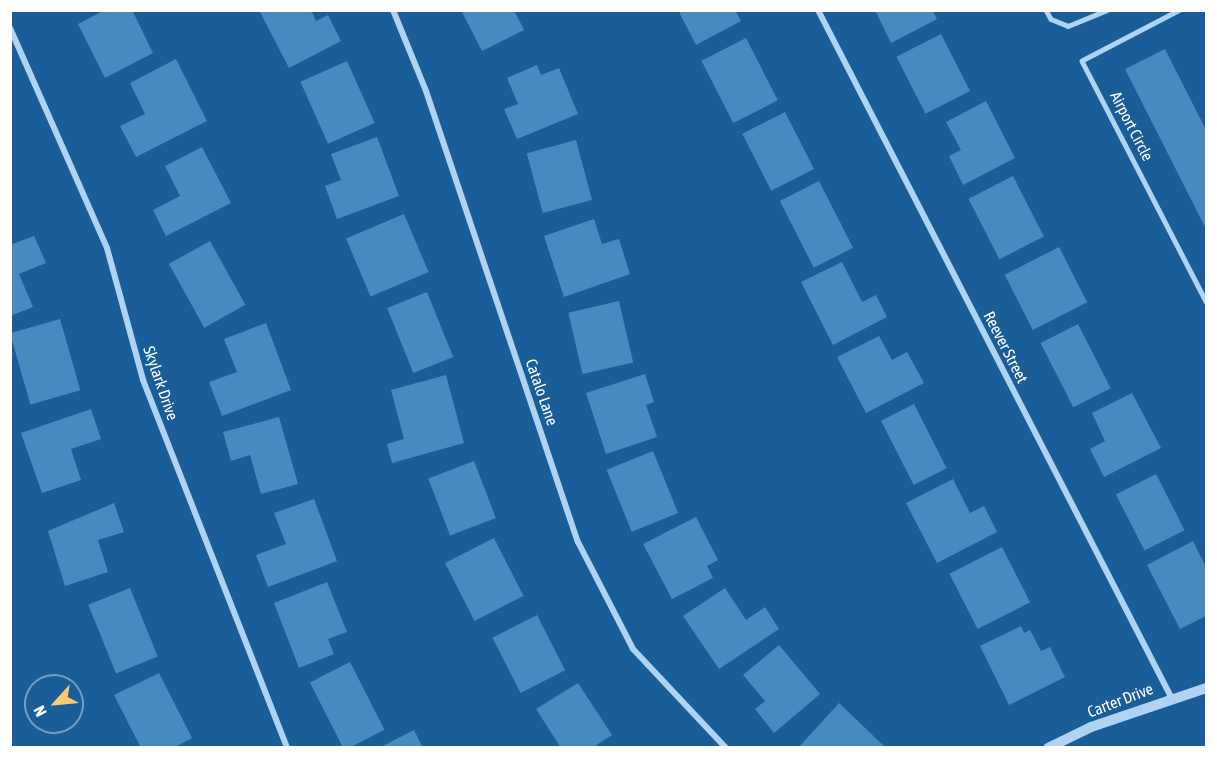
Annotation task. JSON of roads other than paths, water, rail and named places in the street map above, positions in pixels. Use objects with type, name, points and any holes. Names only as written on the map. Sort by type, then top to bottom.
[{"type":"street","name":"Catalo Lane","points":[[393,10],[426,91],[579,542],[633,648],[726,747]]},
{"type":"street","name":"Reever Street","points":[[818,10],[1171,697]]},
{"type":"street","name":"Skylark Drive","points":[[10,28],[106,248],[143,380],[288,747]]},
{"type":"street","name":"Carter Drive","points":[[1048,747],[1171,697],[1206,688]]},
{"type":"lane","points":[[1046,10],[1050,19],[1068,26],[1107,10]]},
{"type":"lane","name":"Airport Circle","points":[[1180,10],[1083,61],[1206,301]]}]
